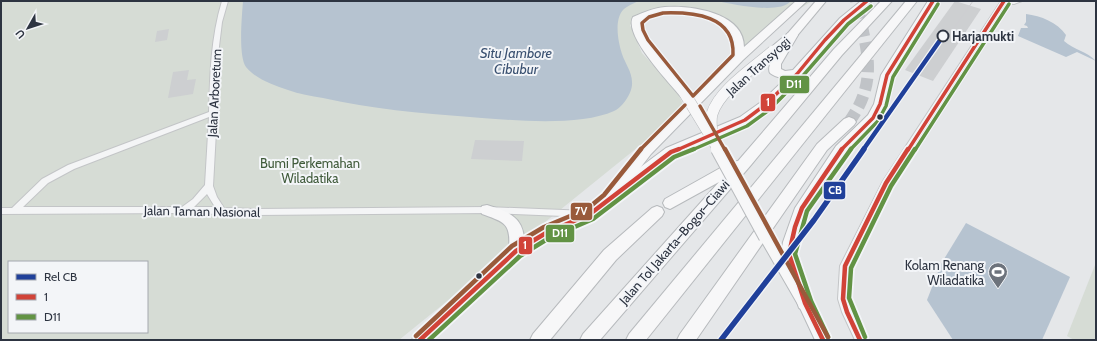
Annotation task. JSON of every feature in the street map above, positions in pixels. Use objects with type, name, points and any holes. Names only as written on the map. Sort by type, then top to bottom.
[{"type":"highway","name":"Jalan Transyogi","points":[[420,340],[516,252],[546,233],[590,214],[608,199],[647,151],[739,58],[802,1]]},
{"type":"highway","name":"Jalan Transyogi","points":[[712,137],[712,112],[719,102],[733,86],[792,35],[821,1]]},
{"type":"highway","points":[[608,199],[671,152],[745,120],[765,105],[797,74],[825,40],[844,20],[868,1]]},
{"type":"highway","name":"Jalan Tol Jakarta–Bogor–Ciawi","points":[[589,340],[746,161],[838,52],[887,1]]},
{"type":"highway","points":[[635,340],[912,1]]},
{"type":"highway","points":[[805,303],[789,254],[791,242],[802,208],[841,150],[873,118],[880,104],[887,75],[933,1]]},
{"type":"highway","points":[[739,58],[741,50],[740,42],[735,29],[724,18],[707,9],[690,4],[669,5],[653,8],[640,15],[637,20],[636,28],[643,43],[685,94],[712,137],[766,237],[805,303],[823,340]]},
{"type":"highway","points":[[792,35],[774,68],[775,71],[784,75],[797,74]]},
{"type":"highway","points":[[686,340],[822,148],[849,122]]},
{"type":"highway","points":[[670,203],[746,161]]},
{"type":"highway","points":[[486,210],[505,216],[513,222],[517,235],[516,252]]},
{"type":"highway","points":[[539,340],[610,255],[657,212]]},
{"type":"street","name":"Jalan Arboretum","points":[[221,210],[212,198],[208,186],[213,113],[214,58],[219,22],[225,1]]},
{"type":"street","points":[[860,340],[847,312],[843,299],[845,266],[886,183],[1004,1],[1019,1]]},
{"type":"street","points":[[14,210],[45,181],[71,167],[213,113]]},
{"type":"street","points":[[184,210],[202,196],[208,186]]},
{"type":"street","name":"Jalan Taman Nasional","points":[[1,211],[221,210],[256,212],[486,210],[590,214]]},
{"type":"green space","name":"Bumi Perkemahan Wiladatika","points":[[1,1],[812,1],[782,20],[745,53],[741,35],[732,24],[719,16],[704,10],[670,8],[654,11],[641,17],[630,25],[642,53],[677,91],[685,109],[399,340],[1,340]]},
{"type":"green space","points":[[1095,265],[1096,340],[1074,340],[1067,336]]},
{"type":"water","name":"Situ Jambore Cibubur","points":[[243,1],[639,1],[623,10],[618,19],[619,43],[632,78],[632,86],[627,99],[614,111],[599,116],[563,121],[504,120],[414,112],[377,108],[305,95],[265,81],[246,67],[241,45]]},
{"type":"water","points":[[716,1],[791,1],[785,5],[766,8]]},
{"type":"water","points":[[1026,14],[1043,18],[1053,23],[1066,35],[1064,41],[1072,47],[1089,55],[1096,61],[1077,52],[1066,57],[1018,36],[1021,28],[1028,28],[1024,25],[1026,22]]},
{"type":"water","name":"Kolam Renang Wiladatika","points":[[966,223],[1070,277],[1042,340],[953,340],[927,300],[941,264]]},
{"type":"building","points":[[955,1],[981,9],[933,81],[905,70]]},
{"type":"building","points":[[169,29],[167,40],[155,42],[157,31]]},
{"type":"building","points":[[189,70],[187,80],[196,79],[193,94],[168,98],[173,72]]},
{"type":"building","points":[[475,140],[524,141],[522,161],[471,159]]},
{"type":"tunnel","points":[[849,122],[859,106],[865,92],[868,63],[856,1]]},
{"type":"tram line","points":[[947,38],[973,1]]},
{"type":"rail line","name":"CB","points":[[721,340],[814,220],[943,36]]},
{"type":"transit line","name":"1","points":[[420,340],[516,251],[546,233],[590,214],[671,152],[745,120],[765,105],[797,74],[825,40],[844,20],[867,1]]},
{"type":"transit line","name":"1","points":[[823,340],[805,303],[789,254],[795,227],[802,208],[841,150],[873,118],[880,104],[887,75],[933,1]]},
{"type":"transit line","name":"1","points":[[860,340],[847,312],[843,299],[845,266],[886,183],[1004,1]]},
{"type":"transit line","name":"D11","points":[[828,337],[811,301],[795,254],[801,229],[807,211],[846,154],[878,121],[886,106],[893,77],[938,4]]},
{"type":"transit line","name":"D11","points":[[865,337],[849,298],[851,268],[891,186],[1009,4]]},
{"type":"transit line","name":"D11","points":[[429,340],[520,256],[549,238],[593,219],[674,157],[747,126],[769,110],[801,78],[848,24],[871,6]]},
{"type":"transit line","name":"7V","points":[[663,13],[694,14],[705,17],[715,20],[730,33],[733,43],[733,55],[693,96],[648,40],[643,30],[642,23],[646,18],[663,13]]},
{"type":"transit line","name":"7V","points":[[416,336],[512,246],[544,227],[587,209],[604,195],[642,147],[685,105]]},
{"type":"transit line","name":"7V","points":[[700,106],[815,311],[828,337]]},
{"type":"place","name":"Harjamukti","points":[[943,36]]},
{"type":"place","name":"Kolam Renang Wiladatika","points":[[998,289]]}]
